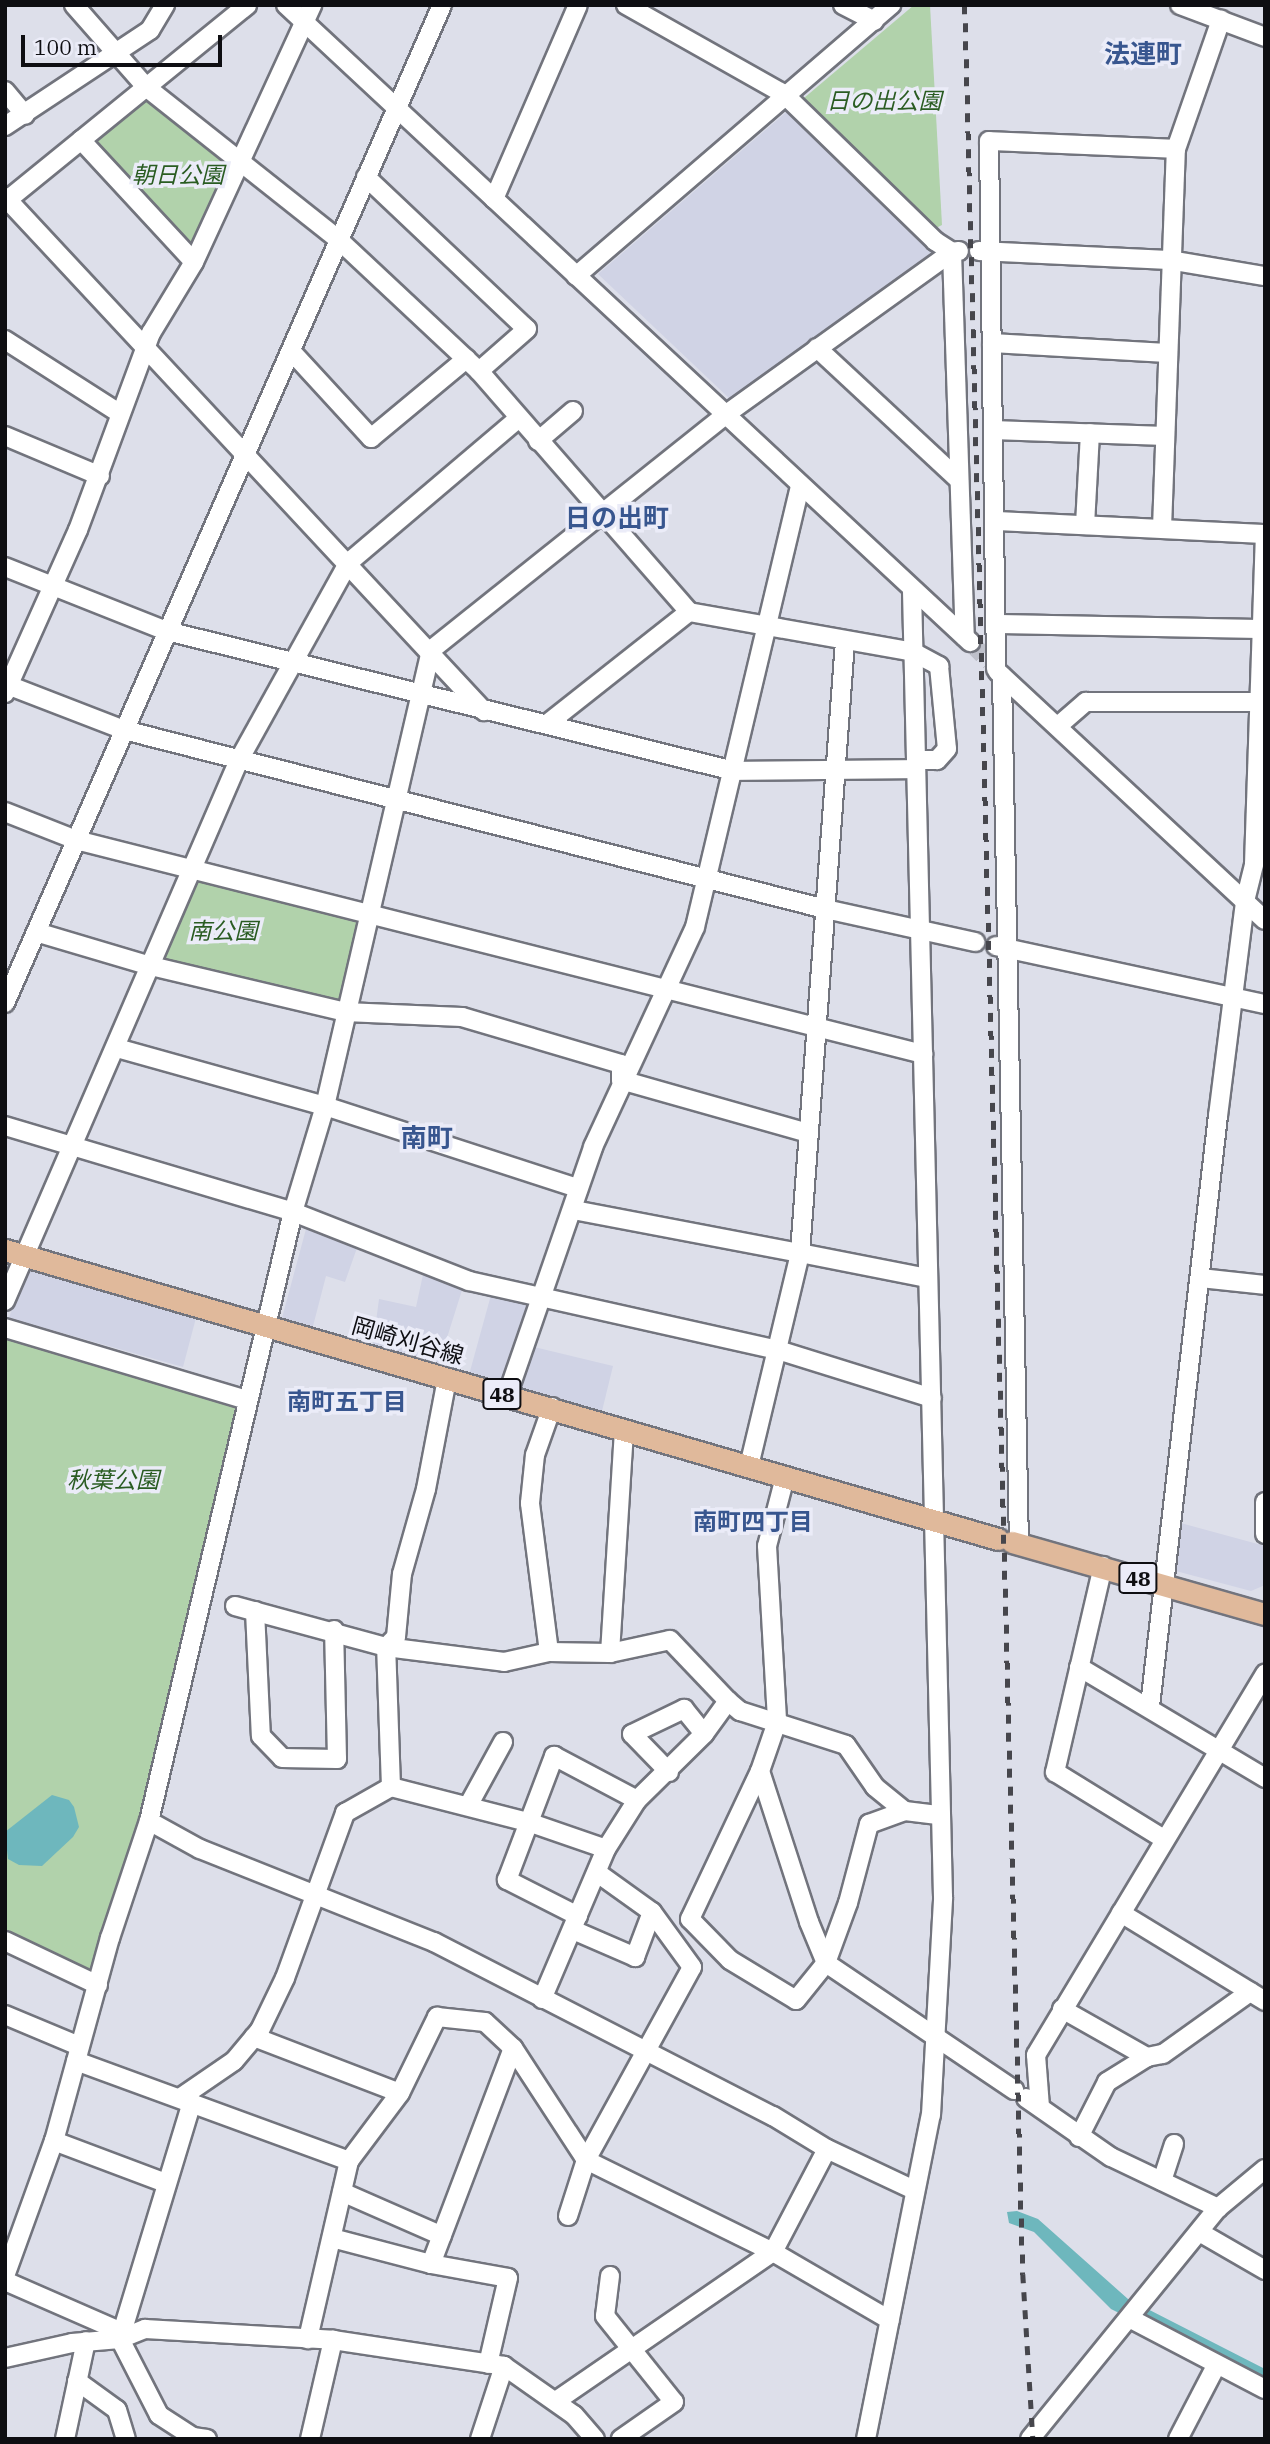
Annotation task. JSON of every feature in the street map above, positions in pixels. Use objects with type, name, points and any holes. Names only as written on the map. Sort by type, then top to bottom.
[{"type":"main road","name":"岡崎刈谷線","points":[[5,1250],[1265,1614]]},
{"type":"street","points":[[5,567],[167,631],[734,771],[833,770],[916,765],[937,760],[947,749],[943,671],[913,652],[689,612],[473,365],[339,240],[146,88],[74,5]]},
{"type":"street","points":[[5,126],[150,30],[165,5]]},
{"type":"street","points":[[247,5],[6,200],[431,650],[484,710]]},
{"type":"street","points":[[286,5],[307,13],[397,109],[967,640],[958,479],[956,252]]},
{"type":"street","points":[[5,1003],[243,453],[292,352],[442,5]]},
{"type":"street","points":[[494,199],[578,5]]},
{"type":"street","points":[[626,5],[783,94],[935,241],[956,252]]},
{"type":"street","points":[[842,5],[874,20]]},
{"type":"street","points":[[576,276],[783,94],[891,5]]},
{"type":"street","points":[[1180,5],[1265,37]]},
{"type":"street","points":[[307,13],[194,262],[146,349],[119,413],[100,476],[54,586],[6,688],[124,730],[825,909],[975,942]]},
{"type":"street","points":[[1162,528],[1169,260],[1176,149],[1221,20]]},
{"type":"street","points":[[5,91],[25,115]]},
{"type":"street","points":[[81,140],[194,262]]},
{"type":"street","points":[[1010,1542],[996,520],[992,343],[984,251],[989,141],[1176,149]]},
{"type":"street","points":[[292,352],[372,438],[527,329],[366,177]]},
{"type":"street","points":[[984,251],[1169,260],[1265,276]]},
{"type":"street","points":[[5,2276],[54,2141],[98,1985],[149,1821],[247,1400],[269,1326],[293,1212],[325,1106],[431,650],[725,415],[956,252]]},
{"type":"street","points":[[5,340],[119,413]]},
{"type":"street","points":[[992,343],[1167,352]]},
{"type":"street","points":[[817,348],[958,479]]},
{"type":"street","points":[[538,441],[573,411]]},
{"type":"street","points":[[5,1301],[28,1257],[239,760],[348,563],[518,419]]},
{"type":"street","points":[[994,430],[1164,436]]},
{"type":"street","points":[[1085,524],[1090,433]]},
{"type":"street","points":[[5,436],[100,476]]},
{"type":"street","points":[[507,1396],[543,1298],[578,1188],[621,1080],[668,989],[695,927],[709,879],[800,487]]},
{"type":"street","points":[[996,520],[1265,536],[1263,702],[1254,864],[1245,901],[1150,1706]]},
{"type":"street","points":[[866,2439],[931,2115],[943,1897],[912,590]]},
{"type":"street","points":[[547,724],[689,612]]},
{"type":"street","points":[[996,624],[1263,629]]},
{"type":"street","points":[[749,1466],[800,1253],[833,770],[845,641]]},
{"type":"street","points":[[996,669],[1265,920]]},
{"type":"street","points":[[1058,726],[1086,702],[1263,702]]},
{"type":"street","points":[[5,812],[76,840],[816,1024],[923,1054]]},
{"type":"street","points":[[36,932],[151,966],[345,1012],[463,1017],[621,1064],[621,1080]]},
{"type":"street","points":[[1001,947],[1265,1004]]},
{"type":"street","points":[[117,1048],[325,1106],[578,1188]]},
{"type":"street","points":[[621,1080],[808,1133]]},
{"type":"street","points":[[5,1126],[293,1212],[469,1281],[778,1350],[932,1398]]},
{"type":"street","points":[[573,1210],[927,1278]]},
{"type":"street","points":[[1200,1278],[1265,1286]]},
{"type":"street","points":[[5,1328],[247,1400]]},
{"type":"street","points":[[391,1787],[386,1647],[396,1637],[402,1574],[426,1489],[447,1379]]},
{"type":"street","points":[[550,1652],[530,1503],[534,1455],[552,1407]]},
{"type":"street","points":[[610,1653],[624,1430]]},
{"type":"street","points":[[785,1477],[767,1546],[777,1722],[760,1771],[690,1919],[730,1960],[796,2000],[826,1963],[848,1903],[869,1824],[905,1811],[940,1815]]},
{"type":"street","points":[[1265,1502],[1265,1534]]},
{"type":"street","points":[[1103,1566],[1055,1772],[1164,1839]]},
{"type":"street","points":[[235,1606],[334,1630],[386,1647],[504,1662],[550,1652],[610,1653],[670,1640],[740,1711],[846,1745],[875,1787],[905,1811]]},
{"type":"street","points":[[255,1611],[261,1736],[282,1758],[337,1759],[334,1630]]},
{"type":"street","points":[[1079,1667],[1150,1706],[1265,1778]]},
{"type":"street","points":[[1026,2098],[1036,2055],[1217,1749],[1265,1674]]},
{"type":"street","points":[[542,1999],[599,1874],[606,1849],[637,1800],[669,1772],[704,1734],[729,1701]]},
{"type":"street","points":[[669,1772],[632,1734],[684,1709],[704,1734]]},
{"type":"street","points":[[468,1806],[503,1742]]},
{"type":"street","points":[[637,1800],[554,1756],[531,1823],[507,1880],[635,1957],[652,1912]]},
{"type":"street","points":[[760,1771],[808,1922],[826,1963],[1026,2098],[1079,2137],[1219,2208]]},
{"type":"street","points":[[121,2335],[166,2183],[186,2100],[234,2061],[254,2037],[285,1978],[345,1813],[391,1787],[531,1823],[606,1849]]},
{"type":"street","points":[[149,1821],[200,1849],[434,1942],[827,2149],[914,2190]]},
{"type":"street","points":[[568,2216],[586,2160],[648,2053],[692,1967],[652,1912],[599,1874]]},
{"type":"street","points":[[1079,2137],[1107,2082],[1147,2057],[1163,2054],[1257,1997],[1121,1913]]},
{"type":"street","points":[[5,1941],[98,1985]]},
{"type":"street","points":[[1062,2009],[1147,2057]]},
{"type":"street","points":[[5,2015],[78,2054],[186,2100],[349,2161]]},
{"type":"street","points":[[308,2339],[349,2161],[400,2093],[437,2017],[485,2022],[513,2048],[586,2160],[773,2252],[890,2319]]},
{"type":"street","points":[[254,2037],[400,2093]]},
{"type":"street","points":[[431,2264],[513,2048]]},
{"type":"street","points":[[54,2141],[166,2183]]},
{"type":"street","points":[[1162,2181],[1174,2144]]},
{"type":"street","points":[[556,2401],[773,2252],[827,2149]]},
{"type":"street","points":[[1030,2439],[1201,2234],[1219,2208],[1265,2169]]},
{"type":"street","points":[[342,2192],[442,2236]]},
{"type":"street","points":[[1201,2234],[1265,2270]]},
{"type":"street","points":[[332,2238],[431,2264],[508,2278],[496,2365],[480,2439]]},
{"type":"street","points":[[610,2276],[605,2316],[674,2402],[621,2439]]},
{"type":"street","points":[[5,2281],[121,2335],[159,2415],[192,2437],[207,2439]]},
{"type":"street","points":[[1131,2319],[1216,2366],[1265,2389]]},
{"type":"street","points":[[5,2358],[145,2329],[333,2340],[496,2365],[556,2401],[595,2439]]},
{"type":"street","points":[[310,2439],[333,2340]]},
{"type":"street","points":[[65,2439],[86,2341]]},
{"type":"street","points":[[1178,2439],[1216,2366]]},
{"type":"street","points":[[77,2381],[117,2410],[126,2439]]},
{"type":"street","points":[[1047,2420],[1048,2439]]},
{"type":"shaded area","points":[[790,109],[934,255],[730,399],[598,274]]},
{"type":"shaded area","points":[[306,1229],[358,1245],[345,1282],[326,1276],[312,1330],[282,1318]]},
{"type":"shaded area","points":[[25,1269],[197,1314],[183,1367],[9,1318]]},
{"type":"shaded area","points":[[424,1270],[463,1287],[439,1363],[373,1344],[379,1299],[416,1307]]},
{"type":"shaded area","points":[[491,1295],[533,1302],[505,1385],[469,1375]]},
{"type":"shaded area","points":[[530,1346],[613,1366],[602,1411],[518,1387]]},
{"type":"shaded area","points":[[1177,1522],[1265,1546],[1265,1585],[1251,1591],[1172,1570]]},
{"type":"green space","name":"日の出公園","points":[[914,5],[930,5],[942,225],[934,229],[804,98]]},
{"type":"green space","name":"朝日公園","points":[[148,97],[227,158],[229,165],[194,242],[187,244],[92,144],[93,138],[140,99]]},
{"type":"green space","name":"南公園","points":[[193,869],[359,921],[338,1004],[151,966]]},
{"type":"green space","name":"秋葉公園","points":[[5,1335],[240,1404],[141,1814],[142,1824],[90,1974],[5,1935]]},
{"type":"water","points":[[52,1795],[69,1800],[74,1807],[79,1827],[73,1837],[42,1866],[19,1865],[8,1859],[5,1832]]},
{"type":"water","points":[[1017,2211],[1038,2219],[1128,2299],[1265,2369],[1265,2386],[1111,2309],[1034,2232],[1009,2223],[1007,2212]]},
{"type":"tunnel","points":[[970,642],[990,662]]},
{"type":"railway","points":[[965,5],[1023,2274],[1033,2439]]},
{"type":"district","name":"法連町","points":[[1143,54]]},
{"type":"district","name":"日の出町","points":[[617,518]]},
{"type":"district","name":"南町","points":[[427,1138]]},
{"type":"district","name":"南町五丁目","points":[[347,1402]]},
{"type":"district","name":"南町四丁目","points":[[753,1522]]}]
